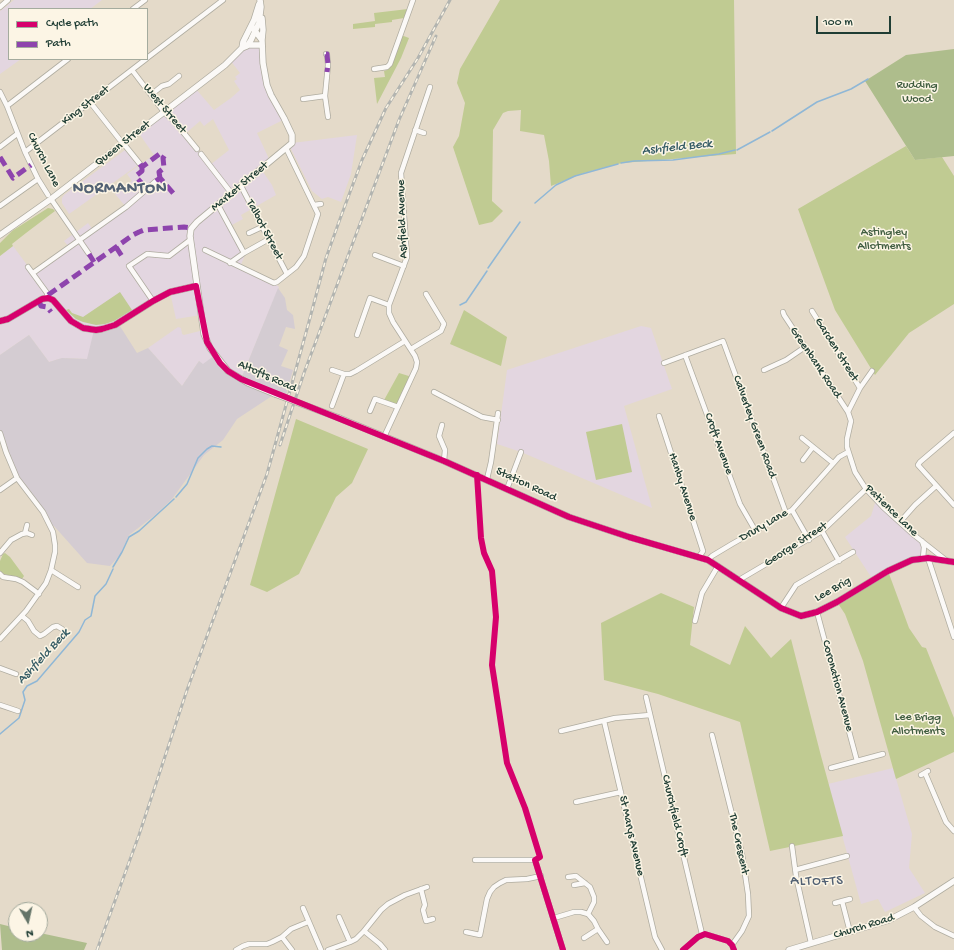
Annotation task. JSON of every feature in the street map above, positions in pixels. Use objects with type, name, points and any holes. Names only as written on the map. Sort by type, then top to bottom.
[{"type":"street","points":[[0,6],[8,0]]},
{"type":"street","points":[[134,8],[145,0]]},
{"type":"street","name":"King Street","points":[[148,58],[223,0]]},
{"type":"street","points":[[374,69],[387,67],[390,64],[413,0]]},
{"type":"street","name":"Queen Street","points":[[0,235],[164,112],[245,47],[244,42],[253,31],[261,14],[260,2]]},
{"type":"street","name":"Queen Street","points":[[253,31],[260,2]]},
{"type":"street","points":[[261,14],[263,19],[262,44]]},
{"type":"street","points":[[253,31],[262,44]]},
{"type":"street","points":[[245,47],[262,44]]},
{"type":"street","name":"Market Street","points":[[190,233],[192,226],[232,194],[292,142],[292,135],[267,85],[263,63],[262,44]]},
{"type":"street","points":[[326,54],[328,65],[326,96],[328,117]]},
{"type":"street","points":[[7,106],[67,60]]},
{"type":"street","name":"King Street","points":[[25,152],[146,60]]},
{"type":"street","name":"West Street","points":[[132,70],[152,94],[164,112],[174,121],[197,149]]},
{"type":"street","points":[[152,94],[179,76]]},
{"type":"street","name":"Ashfield Avenue","points":[[389,305],[407,256],[401,173],[430,87]]},
{"type":"street","name":"Church Lane","points":[[0,92],[7,106],[17,134],[38,179],[89,254]]},
{"type":"street","points":[[304,99],[326,96]]},
{"type":"street","points":[[90,102],[140,164]]},
{"type":"street","points":[[416,130],[424,133]]},
{"type":"street","points":[[0,147],[17,134]]},
{"type":"street","points":[[206,250],[230,263],[274,283],[296,267],[304,256],[318,217],[314,205],[286,148]]},
{"type":"street","points":[[201,154],[232,194]]},
{"type":"street","points":[[0,206],[38,179]]},
{"type":"street","points":[[33,273],[126,207],[156,182]]},
{"type":"street","name":"Talbot Street","points":[[241,186],[287,274]]},
{"type":"street","points":[[314,205],[321,204]]},
{"type":"street","points":[[218,205],[244,252]]},
{"type":"street","points":[[249,233],[262,226]]},
{"type":"street","name":"Altofts Road","points":[[190,233],[196,286],[206,342],[220,363],[241,380],[339,418]]},
{"type":"street","points":[[230,263],[244,252],[269,239]]},
{"type":"street","points":[[153,301],[129,266],[147,254],[169,256],[190,240]]},
{"type":"street","points":[[375,255],[404,266]]},
{"type":"street","points":[[28,267],[47,293],[48,298]]},
{"type":"street","points":[[0,321],[8,319],[42,299],[48,298],[53,300],[71,321],[82,328],[96,330],[109,328],[170,292],[196,286]]},
{"type":"street","points":[[411,349],[441,331],[444,324],[426,294]]},
{"type":"street","points":[[357,335],[370,298],[389,305],[389,313],[411,349],[417,362],[416,368],[384,437]]},
{"type":"street","name":"Garden Street","points":[[812,311],[860,388]]},
{"type":"street","name":"Greenbank Road","points":[[783,312],[848,412]]},
{"type":"street","points":[[332,370],[344,374],[350,374],[405,341]]},
{"type":"street","name":"Calverley Green Road","points":[[684,355],[723,341],[786,513]]},
{"type":"street","points":[[764,370],[786,360],[805,347]]},
{"type":"street","points":[[664,363],[684,355]]},
{"type":"street","name":"Croft Avenue","points":[[684,355],[740,504],[755,530]]},
{"type":"street","name":"Patience Lane","points":[[872,371],[860,388],[848,412],[851,421],[847,439],[848,452],[855,472],[866,489],[900,522],[947,561]]},
{"type":"street","points":[[332,406],[344,374]]},
{"type":"street","points":[[434,392],[482,418],[498,420]]},
{"type":"street","points":[[370,411],[375,399],[398,407]]},
{"type":"street","points":[[487,479],[498,413]]},
{"type":"street","name":"Hanby Avenue","points":[[659,416],[702,551],[699,557]]},
{"type":"street","name":"Station Road","points":[[339,418],[444,460],[568,518],[708,560]]},
{"type":"street","points":[[442,425],[443,431],[439,436],[445,450],[444,460]]},
{"type":"street","points":[[0,433],[17,478],[43,512],[54,532],[55,552],[46,584],[22,616],[0,639]]},
{"type":"street","points":[[954,433],[918,465],[954,505]]},
{"type":"street","points":[[802,438],[833,463]]},
{"type":"street","points":[[803,460],[813,447]]},
{"type":"street","points":[[507,489],[521,452]]},
{"type":"street","name":"Drury Lane","points":[[708,560],[712,556],[755,530],[792,510],[833,463],[839,457],[848,452]]},
{"type":"street","points":[[0,490],[17,478]]},
{"type":"street","points":[[900,522],[915,505],[936,486]]},
{"type":"street","name":"George Street","points":[[739,580],[822,531],[866,489]]},
{"type":"street","points":[[792,510],[809,540]]},
{"type":"street","points":[[25,533],[27,525]]},
{"type":"street","points":[[822,531],[838,561]]},
{"type":"street","points":[[0,553],[11,540],[25,533],[32,535]]},
{"type":"street","name":"Patience Lane","points":[[922,541],[926,558],[954,637]]},
{"type":"street","points":[[781,608],[796,585],[853,552]]},
{"type":"street","points":[[926,558],[954,562]]},
{"type":"street","name":"Lee Brig","points":[[708,560],[781,608],[801,616],[817,612],[904,562],[926,558]]},
{"type":"street","points":[[695,621],[702,593],[718,566]]},
{"type":"street","points":[[51,570],[78,587]]},
{"type":"street","points":[[0,574],[4,577],[23,582],[39,594]]},
{"type":"street","name":"Coronation Avenue","points":[[817,612],[857,761]]},
{"type":"street","points":[[22,616],[28,621],[34,632],[40,636]]},
{"type":"street","points":[[40,636],[57,623],[62,629]]},
{"type":"street","points":[[40,636],[40,643]]},
{"type":"street","points":[[0,668],[16,674]]},
{"type":"street","points":[[6,677],[9,671]]},
{"type":"street","name":"Churchfield Croft","points":[[646,697],[702,934]]},
{"type":"street","points":[[0,705],[18,711]]},
{"type":"street","points":[[560,731],[625,716],[650,715]]},
{"type":"street","name":"St Marys Avenue","points":[[604,721],[655,937],[662,950]]},
{"type":"street","name":"The Crescent","points":[[712,735],[742,854],[748,894],[749,916],[733,947]]},
{"type":"street","points":[[831,768],[883,754]]},
{"type":"street","points":[[925,773],[946,822],[954,831]]},
{"type":"street","points":[[576,802],[621,792]]},
{"type":"street","points":[[792,846],[795,870],[811,943]]},
{"type":"street","points":[[795,870],[841,860],[847,856]]},
{"type":"street","points":[[475,860],[535,860],[563,950]]},
{"type":"street","points":[[466,932],[480,935],[490,892],[500,882],[506,880],[528,880],[541,876]]},
{"type":"street","points":[[568,877],[576,876],[590,887],[594,897],[594,902],[588,914]]},
{"type":"street","name":"Church Road","points":[[789,950],[889,920],[914,907],[954,880]]},
{"type":"street","points":[[574,885],[585,883]]},
{"type":"street","points":[[328,950],[350,942],[364,931],[374,917],[388,904],[405,894],[427,887]]},
{"type":"street","points":[[421,889],[425,905],[423,910],[426,921],[433,919]]},
{"type":"street","points":[[836,903],[850,899]]},
{"type":"street","points":[[842,901],[850,932]]},
{"type":"street","points":[[914,907],[921,916],[935,927],[954,936]]},
{"type":"street","points":[[303,908],[321,950]]},
{"type":"street","points":[[554,918],[574,912],[588,914],[607,942]]},
{"type":"street","points":[[339,917],[350,942]]},
{"type":"street","points":[[234,949],[243,946],[267,944],[282,937],[291,929],[308,922]]},
{"type":"street","points":[[584,938],[598,929]]},
{"type":"street","points":[[364,931],[385,950]]},
{"type":"street","points":[[683,950],[702,934],[715,936],[728,941],[733,947]]},
{"type":"street","points":[[282,937],[292,950]]},
{"type":"shaded area","points":[[14,0],[102,0],[91,8],[8,8],[8,60],[20,60],[0,74],[0,11]]},
{"type":"shaded area","points":[[247,44],[261,48],[267,85],[285,119],[257,133],[270,161],[261,169],[272,185],[276,195],[241,215],[243,219],[230,226],[245,255],[240,267],[274,283],[279,287],[241,379],[203,365],[199,361],[182,386],[148,348],[178,327],[181,328],[182,334],[184,335],[204,330],[201,315],[176,319],[170,292],[122,321],[88,359],[62,358],[49,362],[29,335],[0,355],[0,256],[13,246],[33,273],[69,247],[64,241],[88,223],[93,230],[126,207],[115,194],[132,181],[127,174],[154,155],[138,132],[195,88],[214,110],[231,98],[240,90],[234,81],[237,79],[235,77],[240,73],[230,60]],"holes":[[[213,119],[229,150],[210,165],[185,134],[200,121],[204,126]]]},
{"type":"shaded area","points":[[357,135],[351,174],[341,202],[328,197],[322,199],[312,191],[289,145],[292,143]]},
{"type":"shaded area","points":[[125,150],[138,165],[69,214],[62,203],[62,198],[64,195]]},
{"type":"shaded area","points":[[278,288],[285,298],[287,310],[293,315],[295,329],[286,327],[279,346],[288,350],[281,366],[293,370],[286,395],[275,394],[237,419],[223,440],[204,455],[172,499],[155,515],[129,535],[120,555],[110,566],[87,563],[54,526],[50,525],[17,478],[0,433],[0,355],[29,335],[49,362],[62,358],[87,359],[94,330],[118,323],[137,353],[148,348],[182,386],[199,361],[203,364],[215,355],[241,379]]},
{"type":"shaded area","points":[[641,326],[651,328],[672,389],[624,406],[652,508],[521,452],[497,444],[507,370]]},
{"type":"shaded area","points":[[876,500],[922,541],[923,558],[873,580],[845,537],[871,516]]},
{"type":"shaded area","points":[[893,768],[912,834],[909,868],[925,893],[885,912],[878,899],[861,904],[828,784]]},
{"type":"green space","points":[[500,0],[734,0],[736,154],[622,163],[584,173],[551,186],[549,161],[544,135],[520,131],[521,110],[508,111],[503,113],[493,130],[492,201],[503,211],[492,222],[479,225],[453,147],[459,136],[465,103],[457,83],[460,69]]},
{"type":"green space","points":[[408,9],[404,18],[392,20],[392,22],[375,24],[375,27],[353,29],[353,24],[375,21],[374,13]]},
{"type":"green space","points":[[401,35],[409,38],[401,58],[377,104],[374,78],[385,77],[384,71],[387,70]]},
{"type":"green space","name":"Rudding Wood","points":[[954,49],[954,156],[915,160],[865,81],[906,55]]},
{"type":"green space","name":"Astingley Allotments","points":[[906,146],[915,160],[942,157],[954,176],[954,304],[909,333],[875,375],[835,310],[798,209]]},
{"type":"green space","points":[[48,208],[55,211],[12,244],[13,246],[0,256],[0,243],[12,231]]},
{"type":"green space","points":[[120,292],[132,310],[114,321],[105,324],[96,325],[83,322],[76,319],[66,310],[69,309],[72,313],[83,317]]},
{"type":"green space","points":[[464,310],[507,337],[501,366],[450,344]]},
{"type":"green space","points":[[399,373],[412,377],[398,407],[383,402]]},
{"type":"green space","points":[[296,419],[368,449],[352,483],[336,497],[299,574],[267,592],[250,585]]},
{"type":"green space","points":[[622,424],[632,472],[596,480],[586,432]]},
{"type":"green space","points":[[5,553],[10,557],[24,576],[22,579],[4,574],[0,571],[0,561]]},
{"type":"green space","name":"Lee Brigg Allotments","points":[[888,571],[909,628],[922,647],[926,648],[954,718],[954,752],[896,779],[863,661],[845,614],[837,602]]},
{"type":"green space","points":[[661,593],[694,607],[690,645],[730,665],[745,626],[771,658],[791,639],[843,836],[770,851],[740,722],[658,694],[604,680],[601,623]]},
{"type":"green space","points":[[0,924],[8,926],[8,942],[48,942],[48,935],[87,943],[84,950],[2,950]]},
{"type":"waterway","name":"Ashfield Beck","points":[[772,131],[817,102],[851,89],[868,79]]},
{"type":"waterway","name":"Ashfield Beck","points":[[737,150],[770,132]]},
{"type":"waterway","name":"Ashfield Beck","points":[[621,163],[634,161],[673,160],[719,154],[735,150]]},
{"type":"waterway","name":"Ashfield Beck","points":[[535,203],[556,185],[575,176],[618,164]]},
{"type":"waterway","name":"Ashfield Beck","points":[[488,268],[520,222]]},
{"type":"waterway","name":"Ashfield Beck","points":[[460,305],[466,302],[487,271]]},
{"type":"waterway","name":"Ashfield Beck","points":[[176,497],[187,484],[198,458],[212,446],[221,447]]},
{"type":"waterway","name":"Ashfield Beck","points":[[113,567],[129,537],[139,531],[174,499]]},
{"type":"waterway","name":"Ashfield Beck","points":[[0,734],[19,718],[25,700],[23,692],[27,686],[37,681],[79,632],[85,620],[91,616],[95,596],[106,584],[113,569]]},
{"type":"railway","points":[[97,950],[139,835],[187,690],[267,474],[326,258],[340,219],[362,160],[386,108],[418,58],[450,0]]},
{"type":"railway","points":[[280,445],[304,373],[399,120],[436,36]]},
{"type":"marked path","points":[[326,54],[328,65],[327,72]]},
{"type":"marked path","points":[[140,164],[142,167],[162,152]]},
{"type":"marked path","points":[[160,178],[159,172],[164,168],[163,158],[165,155]]},
{"type":"marked path","points":[[0,157],[13,178],[31,165]]},
{"type":"marked path","points":[[142,167],[142,171],[137,175],[137,178],[147,189]]},
{"type":"marked path","points":[[156,181],[160,178],[174,194]]},
{"type":"marked path","points":[[48,295],[139,232],[144,230],[184,227],[191,228]]},
{"type":"marked path","points":[[116,247],[123,258]]},
{"type":"marked path","points":[[89,254],[94,262]]},
{"type":"marked path","points":[[39,301],[41,306],[47,307],[51,312]]},
{"type":"cycle path","points":[[0,321],[8,319],[42,299],[48,298],[53,300],[71,321],[83,328],[96,330],[102,329],[115,325],[170,292],[196,286],[207,342],[220,363],[228,371],[241,379],[444,461],[569,517],[629,537],[708,560],[781,608],[801,616],[817,612],[837,602],[888,571],[912,560],[928,558],[954,562]]},
{"type":"cycle path","points":[[477,475],[481,538],[484,553],[492,571],[496,617],[492,665],[507,763],[525,808],[540,857],[535,860],[563,950]]},
{"type":"cycle path","points":[[683,950],[698,937],[705,934],[728,941],[734,950]]},
{"type":"district","name":"NORMANTON","points":[[120,190]]},
{"type":"district","name":"ALTOFTS","points":[[817,882]]}]
